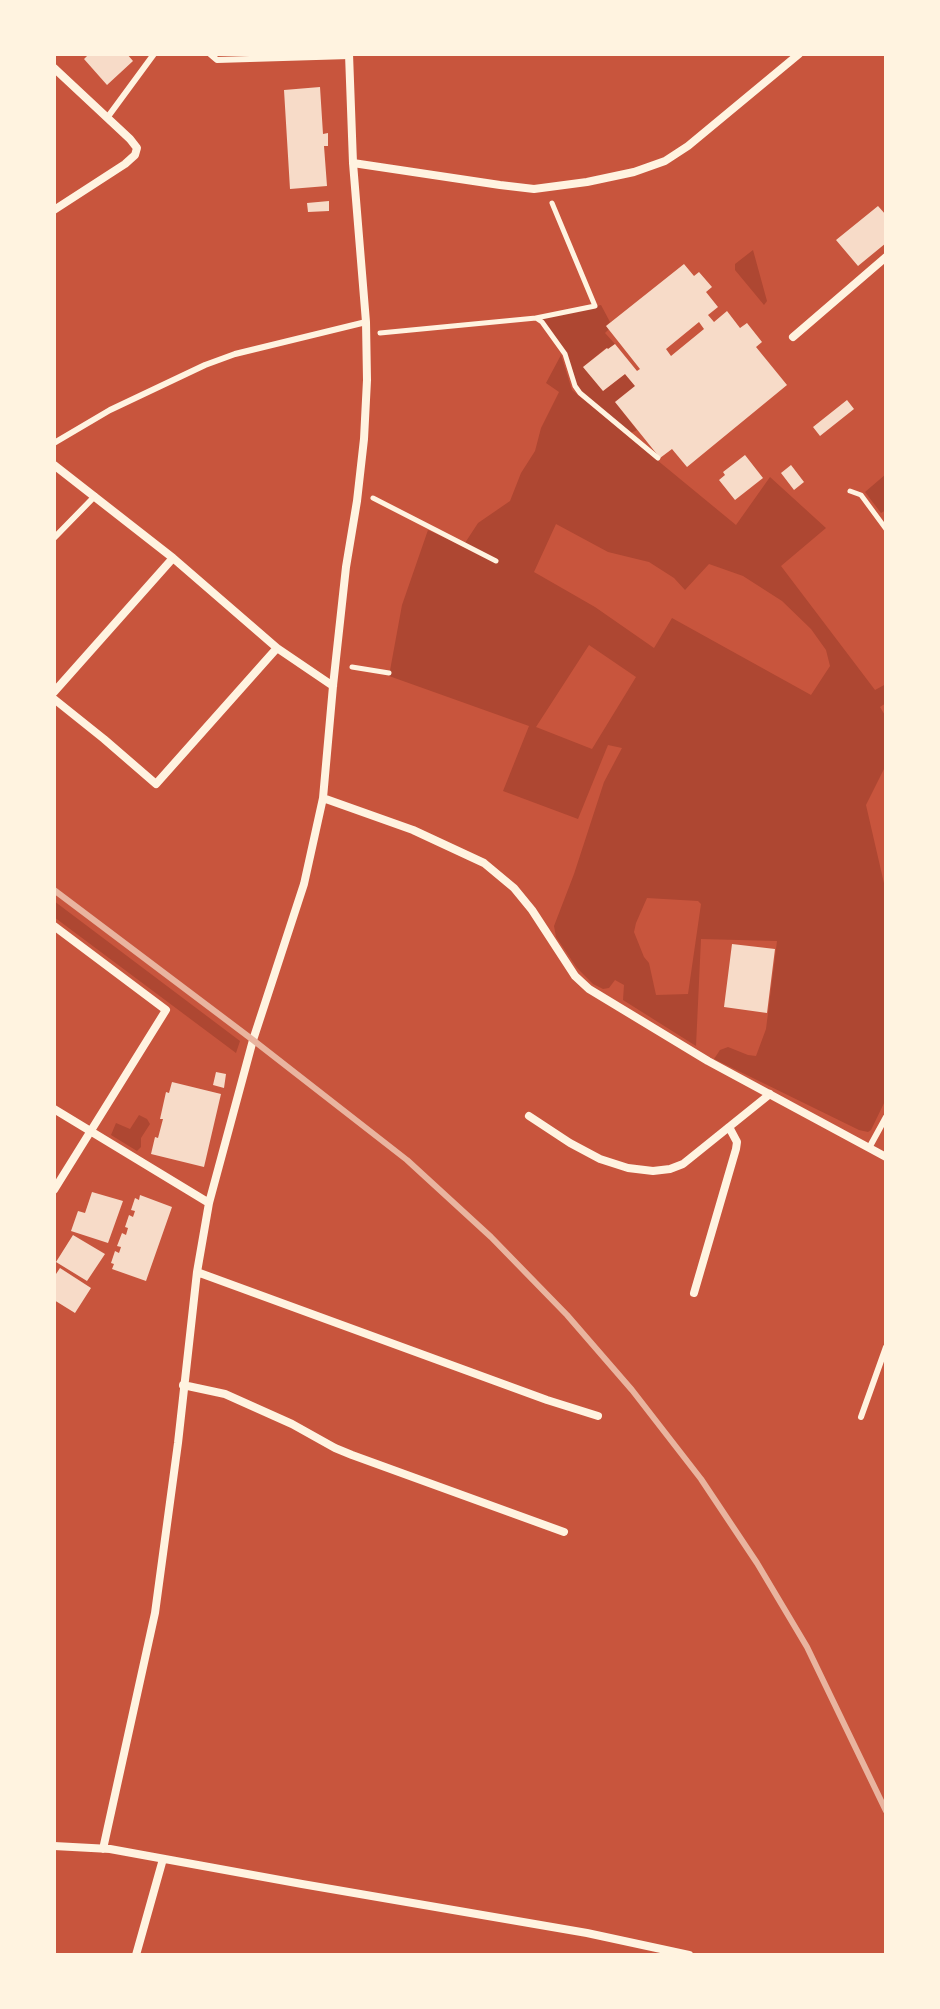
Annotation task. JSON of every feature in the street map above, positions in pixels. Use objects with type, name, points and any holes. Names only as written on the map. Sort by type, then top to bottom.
[{"type":"street","points":[[353,163],[534,189],[634,172],[665,161],[698,138],[799,54]]},
{"type":"street","points":[[103,1849],[155,1613],[197,1272],[209,1203],[253,1040],[304,884],[323,798],[346,567],[364,439],[367,380],[349,55]]},
{"type":"street","points":[[54,68],[137,148],[135,155],[125,164],[54,210]]},
{"type":"street","points":[[793,337],[886,257]]},
{"type":"street","points":[[54,465],[173,558],[277,648],[333,686]]},
{"type":"street","points":[[54,692],[173,558]]},
{"type":"street","points":[[54,699],[156,784],[277,648]]},
{"type":"street","points":[[323,798],[413,830],[484,863],[514,888],[575,976],[589,989],[708,1061],[886,1157]]},
{"type":"street","points":[[54,926],[166,1010],[54,1190]]},
{"type":"street","points":[[529,1116],[600,1159],[628,1168],[653,1171],[683,1164],[770,1094]]},
{"type":"street","points":[[54,1109],[209,1203]]},
{"type":"street","points":[[694,1293],[736,1149],[737,1142],[729,1127]]},
{"type":"street","points":[[197,1272],[598,1416]]},
{"type":"street","points":[[183,1385],[245,1401],[343,1452],[564,1532]]},
{"type":"street","points":[[54,1846],[103,1849],[163,1859],[587,1933],[689,1955]]},
{"type":"street","points":[[136,1955],[163,1859]]},
{"type":"lane","points":[[107,118],[154,54]]},
{"type":"lane","points":[[210,54],[217,60],[349,55]]},
{"type":"lane","points":[[54,443],[110,410],[205,365],[235,354],[366,322]]},
{"type":"lane","points":[[54,538],[95,496]]},
{"type":"lane","points":[[869,1148],[886,1117]]},
{"type":"lane","points":[[861,1417],[886,1347]]},
{"type":"path","points":[[366,334],[536,318],[595,306],[545,187]]},
{"type":"path","points":[[536,318],[565,354],[580,393],[658,458]]},
{"type":"path","points":[[358,490],[496,561]]},
{"type":"path","points":[[850,491],[861,495],[886,529]]},
{"type":"path","points":[[335,664],[389,673]]},
{"type":"shaded area","points":[[753,250],[767,301],[764,305],[735,270],[735,264]]},
{"type":"shaded area","points":[[601,305],[610,322],[605,333],[615,344],[583,367],[603,391],[625,374],[635,386],[615,402],[637,430],[629,434],[580,393],[565,354],[536,318]]},
{"type":"shaded area","points":[[561,355],[572,390],[736,525],[770,477],[826,528],[781,566],[875,690],[886,684],[886,703],[880,707],[886,717],[886,765],[866,805],[886,892],[886,1099],[868,1132],[714,1059],[720,1050],[728,1047],[756,1056],[766,1029],[777,941],[701,939],[696,1046],[623,1000],[624,985],[615,980],[609,988],[603,989],[593,984],[577,968],[556,937],[554,926],[604,782],[622,748],[608,745],[578,819],[503,791],[529,726],[389,676],[402,605],[428,530],[463,546],[478,523],[510,501],[559,392],[546,383]],"holes":[[[556,524],[608,552],[649,562],[674,578],[685,590],[709,564],[743,576],[782,601],[811,629],[826,650],[830,666],[811,695],[672,618],[654,648],[595,607],[534,572]],[[589,645],[636,677],[592,749],[536,727]],[[647,898],[698,901],[701,904],[688,994],[656,995],[649,963],[634,932]]]},
{"type":"shaded area","points":[[886,474],[886,510],[881,513],[865,492]]},
{"type":"shaded area","points":[[54,901],[240,1041],[236,1053],[54,917]]},
{"type":"shaded area","points":[[139,1115],[150,1124],[137,1151],[111,1135],[116,1123],[130,1129]]},
{"type":"building","points":[[89,54],[127,54],[133,61],[107,85],[84,59]]},
{"type":"building","points":[[320,87],[323,134],[328,133],[328,146],[324,146],[327,186],[290,189],[284,90]]},
{"type":"building","points":[[329,201],[329,211],[308,212],[307,203]]},
{"type":"building","points":[[878,206],[886,215],[886,243],[858,266],[836,240]]},
{"type":"building","points":[[684,264],[694,276],[699,272],[712,287],[706,292],[718,307],[708,315],[714,322],[727,311],[740,328],[747,323],[762,342],[756,347],[787,385],[687,467],[672,449],[660,458],[615,402],[635,386],[625,374],[603,391],[583,367],[615,344],[637,371],[640,369],[606,326]],"holes":[[[699,322],[704,329],[671,356],[666,349]]]},
{"type":"building","points":[[847,400],[854,409],[820,436],[813,427]]},
{"type":"building","points":[[745,455],[763,478],[735,500],[719,480],[725,475],[723,472]]},
{"type":"building","points":[[791,465],[804,482],[794,490],[781,473]]},
{"type":"building","points":[[732,944],[775,949],[767,1013],[724,1007]]},
{"type":"building","points":[[216,1072],[226,1074],[224,1088],[213,1085]]},
{"type":"building","points":[[172,1082],[221,1094],[204,1167],[151,1154],[163,1119],[160,1119],[166,1092],[169,1093]]},
{"type":"building","points":[[92,1192],[123,1201],[108,1243],[71,1231],[78,1211],[85,1213]]},
{"type":"building","points":[[140,1195],[172,1207],[146,1281],[112,1269],[114,1264],[111,1263],[115,1251],[119,1253],[121,1247],[117,1246],[122,1233],[126,1235],[129,1215],[133,1217],[135,1211],[131,1210],[135,1198],[139,1200]]},
{"type":"building","points":[[73,1235],[105,1254],[87,1281],[56,1262]]},
{"type":"building","points":[[60,1268],[91,1288],[75,1313],[54,1300],[54,1277]]},
{"type":"railway","points":[[54,890],[407,1160],[491,1237],[567,1315],[632,1390],[701,1479],[757,1563],[807,1647],[886,1811]]}]
